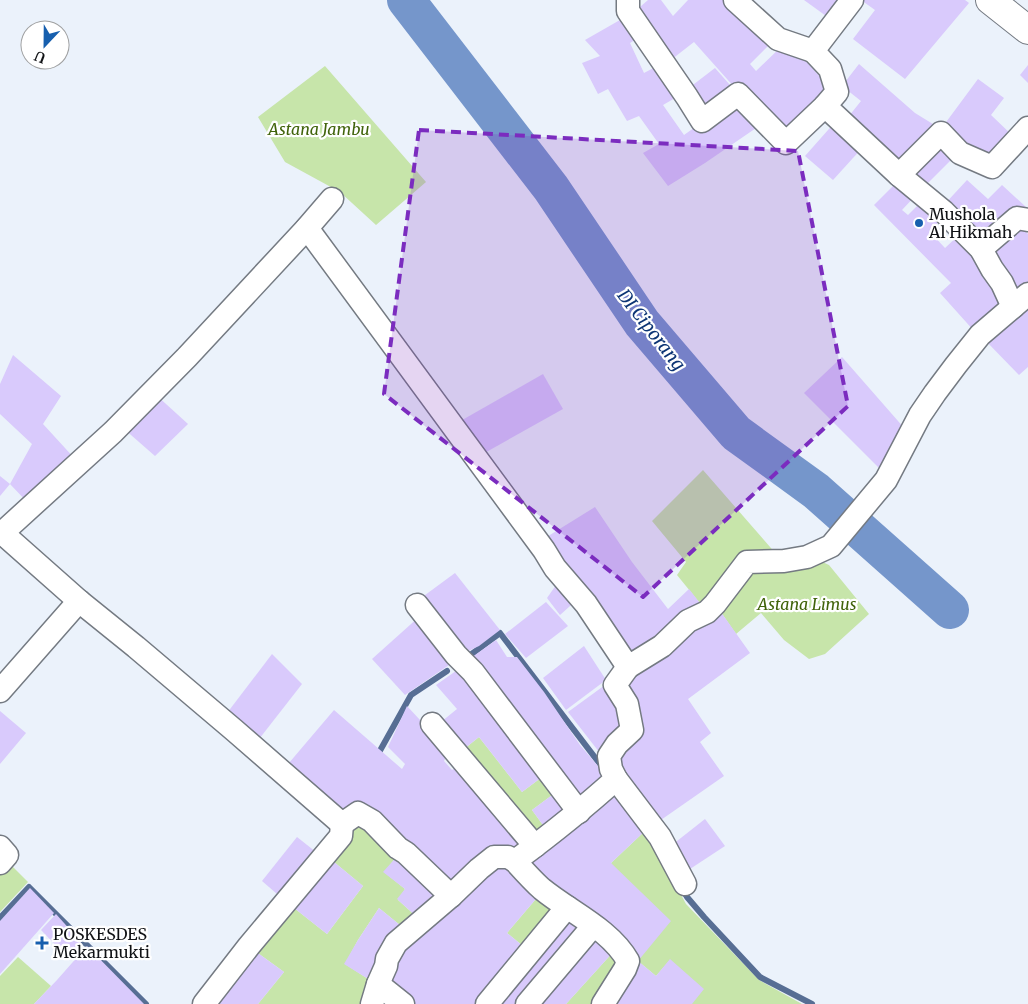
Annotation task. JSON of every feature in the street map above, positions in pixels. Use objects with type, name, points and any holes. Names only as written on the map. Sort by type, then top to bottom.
[{"type":"main road","points":[[990,0],[1028,30]]},
{"type":"street","points":[[628,0],[628,11],[702,121],[738,94],[786,143],[837,92],[830,69],[813,51],[778,40],[735,0]]},
{"type":"street","points":[[813,51],[852,0]]},
{"type":"street","points":[[685,884],[660,837],[616,779],[611,769],[609,756],[617,744],[632,730],[627,704],[615,685],[628,667],[662,646],[688,621],[707,612],[716,604],[747,562],[784,561],[808,556],[831,546],[886,480],[935,392],[980,335],[1021,300],[1002,282],[992,269],[982,250],[944,212],[899,175],[825,106]]},
{"type":"street","points":[[899,175],[941,133],[960,153],[992,167],[1028,128]]},
{"type":"street","points":[[332,199],[187,357],[113,432],[1,532],[79,601],[211,710],[342,824]]},
{"type":"street","points":[[982,250],[1017,218],[1028,220]]},
{"type":"street","points":[[307,228],[544,550],[555,568],[586,604],[628,667]]},
{"type":"street","points":[[0,691],[79,601]]},
{"type":"street","points":[[417,605],[456,655],[473,672],[579,812]]},
{"type":"street","points":[[432,724],[535,846]]},
{"type":"street","points":[[515,861],[579,812],[616,779]]},
{"type":"street","points":[[342,824],[358,813],[372,821],[398,848],[406,853],[451,896]]},
{"type":"street","points":[[204,1004],[249,946],[341,836],[342,824]]},
{"type":"street","points":[[0,847],[7,855],[0,863]]},
{"type":"street","points":[[403,1004],[375,994],[387,959],[396,944],[494,857],[508,857],[515,861],[542,888],[617,944],[628,961],[603,1004]]},
{"type":"street","points":[[487,1004],[567,907]]},
{"type":"street","points":[[527,1004],[593,926]]},
{"type":"highlighted area","points":[[419,130],[798,151],[848,406],[643,597],[384,394]]},
{"type":"green space","name":"Astana Jambu","points":[[325,66],[426,182],[376,225],[340,192],[285,162],[258,117]]},
{"type":"green space","name":"Astana Limus","points":[[703,470],[777,555],[703,607],[677,575],[686,562],[652,521]]},
{"type":"green space","name":"Astana Limus","points":[[816,559],[829,565],[869,614],[825,654],[809,659],[784,640],[761,613],[736,634],[718,608],[749,566]]},
{"type":"green space","points":[[479,737],[522,792],[546,774],[559,790],[532,810],[548,832],[536,843],[459,753]]},
{"type":"green space","points":[[358,815],[400,853],[384,872],[405,889],[398,900],[418,918],[406,930],[379,908],[358,940],[345,964],[373,982],[367,1004],[258,1004],[284,972],[251,948],[289,904],[327,934],[363,886],[328,857]]},
{"type":"green space","points":[[646,830],[686,904],[759,980],[802,1004],[692,1004],[670,960],[656,976],[638,961],[611,863]]},
{"type":"green space","points":[[0,844],[6,860],[28,882],[0,912]]},
{"type":"green space","points":[[541,893],[563,910],[529,951],[507,933]]},
{"type":"green space","points":[[615,950],[622,960],[596,1004],[566,1004]]},
{"type":"green space","points":[[18,957],[51,986],[34,1004],[0,1004],[0,976]]},
{"type":"building","points":[[648,0],[661,0],[673,16],[688,0],[729,0],[773,41],[750,64],[756,71],[783,45],[803,58],[833,91],[786,140],[752,107],[694,42],[667,63],[632,14]]},
{"type":"building","points":[[804,0],[849,0],[833,21]]},
{"type":"building","points":[[861,0],[965,0],[969,3],[905,79],[853,39],[875,10]]},
{"type":"building","points":[[627,16],[641,36],[630,43],[644,73],[661,64],[682,94],[663,105],[684,135],[736,98],[759,126],[668,186],[643,153],[659,144],[639,116],[627,121],[608,89],[598,94],[582,63],[600,56],[585,40]]},
{"type":"building","points":[[859,64],[915,113],[941,129],[899,172],[845,121],[861,101],[842,86]]},
{"type":"building","points":[[1028,65],[1028,83],[1020,75]]},
{"type":"building","points":[[715,68],[737,93],[703,118],[685,91]]},
{"type":"building","points":[[978,79],[1004,98],[991,115],[1014,137],[990,164],[941,129]]},
{"type":"building","points":[[836,121],[863,147],[833,180],[805,156]]},
{"type":"building","points":[[940,138],[957,154],[921,190],[903,174]]},
{"type":"building","points":[[899,180],[916,195],[902,210],[908,215],[922,201],[942,219],[929,231],[945,248],[959,235],[1008,304],[975,332],[940,293],[951,283],[874,205]]},
{"type":"building","points":[[967,180],[988,199],[1002,185],[1026,207],[982,246],[942,207]]},
{"type":"building","points":[[1017,223],[1028,234],[1028,289],[1014,301],[986,250]]},
{"type":"building","points":[[1028,299],[1028,367],[1019,375],[982,337]]},
{"type":"building","points":[[13,355],[61,396],[43,424],[76,460],[30,505],[10,484],[32,444],[0,414],[0,384]]},
{"type":"building","points":[[842,357],[905,429],[882,471],[804,393]]},
{"type":"building","points":[[543,374],[563,409],[481,455],[457,423]]},
{"type":"building","points":[[155,394],[188,424],[155,456],[123,428]]},
{"type":"building","points":[[0,476],[10,484],[0,496]]},
{"type":"building","points":[[595,507],[632,562],[668,609],[689,589],[703,607],[629,660],[545,538]]},
{"type":"building","points":[[455,573],[500,630],[479,646],[462,654],[417,601]]},
{"type":"building","points":[[561,578],[579,598],[560,615],[547,598]]},
{"type":"building","points":[[546,602],[568,626],[526,658],[505,634]]},
{"type":"building","points":[[718,608],[750,653],[688,699],[711,733],[700,742],[724,776],[658,822],[613,757],[644,733],[621,686]]},
{"type":"building","points":[[420,616],[455,661],[405,695],[372,659]]},
{"type":"building","points":[[496,640],[507,657],[517,657],[544,692],[580,745],[610,780],[579,807],[468,660]]},
{"type":"building","points":[[584,646],[606,680],[566,710],[543,678]]},
{"type":"building","points":[[272,654],[302,684],[256,743],[224,717]]},
{"type":"building","points":[[463,666],[546,774],[522,792],[479,737],[459,753],[436,726],[457,709],[436,685]]},
{"type":"building","points":[[605,685],[628,727],[603,757],[568,712]]},
{"type":"building","points":[[407,706],[448,753],[444,761],[452,770],[461,764],[530,845],[451,892],[398,841],[342,820],[283,770],[334,710],[402,769],[405,764],[388,747]]},
{"type":"building","points":[[0,711],[26,733],[0,764]]},
{"type":"building","points":[[614,787],[646,830],[611,863],[671,921],[638,961],[520,862]]},
{"type":"building","points":[[559,790],[575,811],[548,832],[532,810]]},
{"type":"building","points":[[705,819],[725,846],[690,869],[672,845]]},
{"type":"building","points":[[297,837],[321,856],[284,900],[262,881]]},
{"type":"building","points":[[400,853],[446,897],[418,918],[397,899],[405,889],[383,872]]},
{"type":"building","points":[[328,857],[363,886],[327,934],[289,904]]},
{"type":"building","points":[[495,860],[541,893],[507,933],[529,951],[486,1004],[412,1004],[381,983],[390,956]]},
{"type":"building","points":[[30,888],[54,913],[0,974],[0,921]]},
{"type":"building","points":[[379,908],[406,930],[373,982],[344,964]]},
{"type":"building","points":[[566,912],[588,931],[525,1004],[490,1004]]},
{"type":"building","points":[[56,914],[81,942],[68,958],[41,930]]},
{"type":"building","points":[[590,932],[615,950],[566,1004],[529,1004]]},
{"type":"building","points":[[87,946],[144,1004],[34,1004]]},
{"type":"building","points":[[251,948],[284,972],[258,1004],[207,1004]]},
{"type":"building","points":[[670,959],[704,989],[692,1004],[607,1004],[638,961],[656,976]]},
{"type":"waterway","name":"DI Ciporang","points":[[406,0],[551,188],[642,323],[736,433],[816,491],[950,610]]},
{"type":"waterway","points":[[465,659],[500,633],[603,768]]},
{"type":"waterway","points":[[377,756],[411,695],[447,671]]},
{"type":"waterway","points":[[0,918],[29,887],[146,1004]]},
{"type":"waterway","points":[[682,889],[704,917],[760,977],[812,1004]]},
{"type":"place","name":"Mushola Al Hikmah","points":[[919,223]]},
{"type":"place","name":"POSKESDES Mekarmukti","points":[[42,943]]}]
